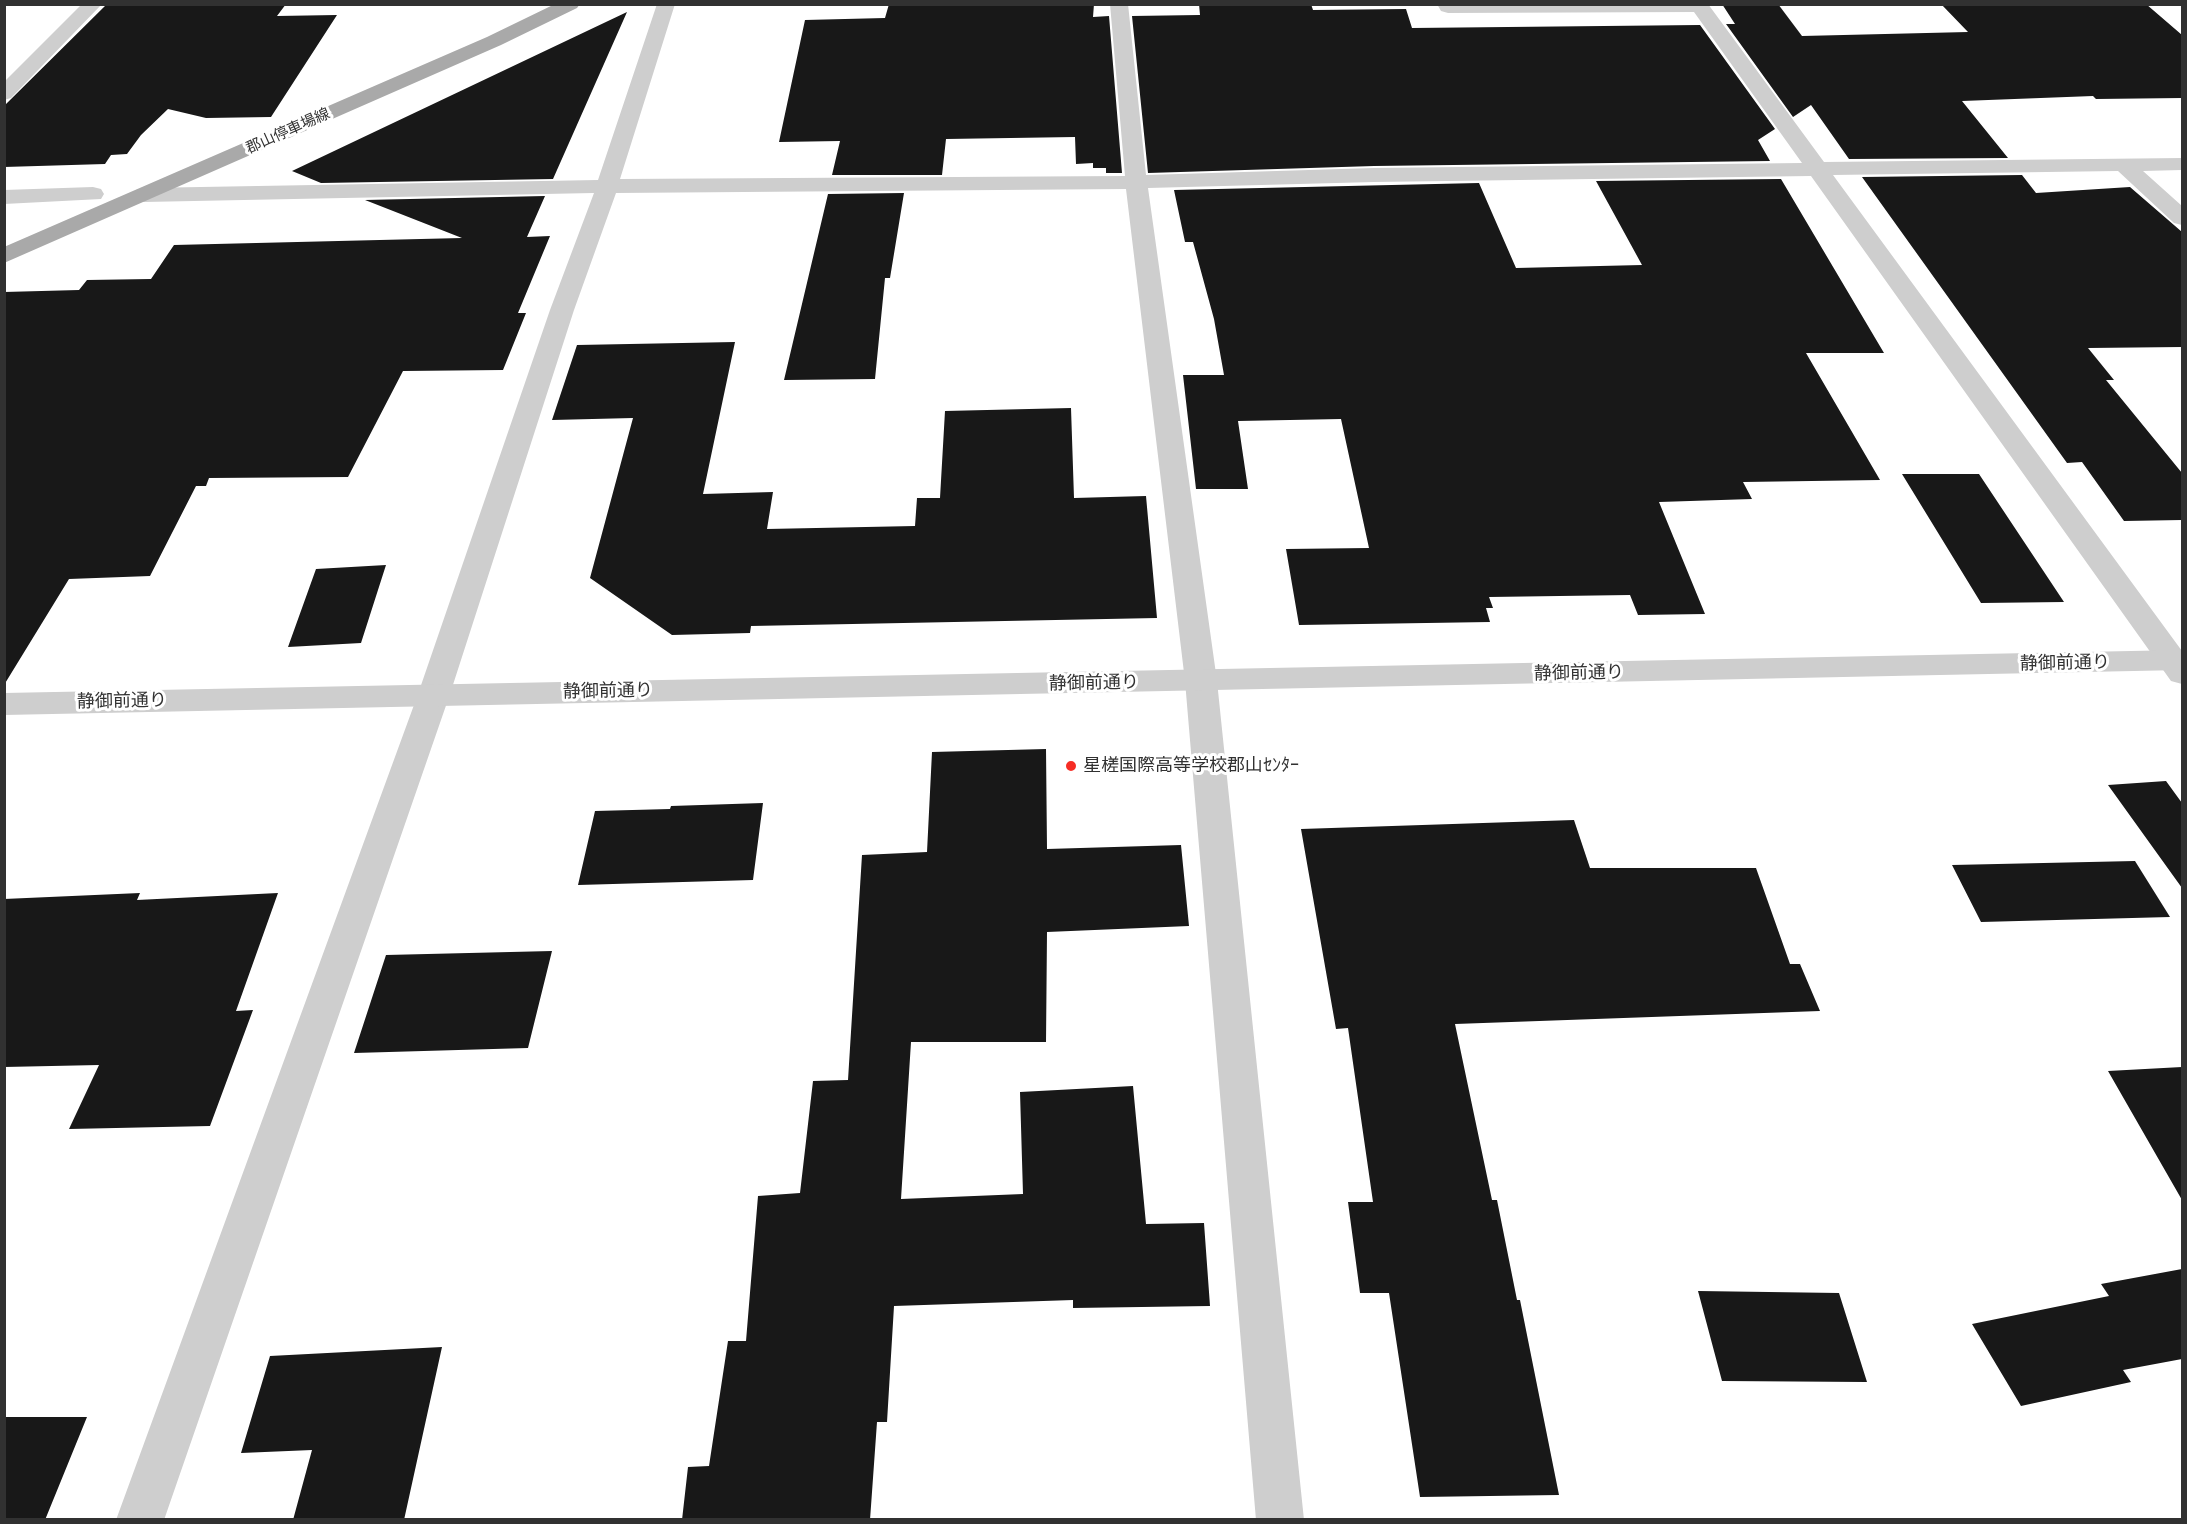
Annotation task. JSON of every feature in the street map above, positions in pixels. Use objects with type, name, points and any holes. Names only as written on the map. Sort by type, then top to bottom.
[{"type":"main road","name":"郡山停車場線","points":[[247,128],[533,4]]},
{"type":"main road","name":"郡山停車場線","points":[[4,256],[571,4]]},
{"type":"main road","points":[[44,216],[115,185]]},
{"type":"street","points":[[4,94],[93,4]]},
{"type":"street","points":[[140,1520],[434,694],[562,310],[607,186],[666,4]]},
{"type":"street","points":[[1119,4],[1136,182],[1201,681],[1280,1520]]},
{"type":"street","points":[[1446,4],[1448,7],[1698,5],[2179,665]]},
{"type":"street","points":[[2123,164],[2182,218]]},
{"type":"street","points":[[144,195],[607,186],[1136,182],[1363,176],[2182,164]]},
{"type":"street","points":[[4,197],[93,194]]},
{"type":"street","name":"静御前通り","points":[[4,704],[434,694],[2179,665]]},
{"type":"building","points":[[107,4],[286,4],[277,16],[337,15],[271,117],[206,118],[168,109],[141,135],[127,154],[111,155],[105,164],[4,167],[4,106]]},
{"type":"building","points":[[889,4],[1094,4],[1093,17],[1109,16],[1122,173],[1106,173],[1106,168],[1093,168],[1093,163],[1076,164],[1075,137],[946,139],[942,175],[832,175],[840,141],[779,142],[805,20],[885,18]]},
{"type":"building","points":[[1199,4],[1311,4],[1313,10],[1406,9],[1412,28],[1700,25],[1775,129],[1758,140],[1770,161],[1374,166],[1148,173],[1132,16],[1200,15]]},
{"type":"building","points":[[1722,4],[1778,4],[1802,36],[1968,32],[1941,4],[2146,4],[2182,35],[2182,98],[2096,99],[2093,96],[1962,101],[2008,158],[1849,159],[1811,105],[1793,117],[1726,24],[1735,24]]},
{"type":"building","points":[[627,12],[553,179],[321,183],[292,171]]},
{"type":"building","points":[[2022,175],[2036,193],[2130,187],[2182,232],[2182,347],[2088,348],[2114,380],[2106,380],[2182,473],[2182,520],[2124,521],[2082,462],[2067,463],[1862,177]]},
{"type":"building","points":[[1781,179],[1884,353],[1806,353],[1880,480],[1743,482],[1752,499],[1659,502],[1705,614],[1638,615],[1630,595],[1489,597],[1493,608],[1486,608],[1490,622],[1299,625],[1286,549],[1369,548],[1341,419],[1238,421],[1248,489],[1196,489],[1183,375],[1224,375],[1214,319],[1193,242],[1185,242],[1174,190],[1479,183],[1516,268],[1642,265],[1596,181]]},
{"type":"building","points":[[904,193],[890,278],[885,278],[875,379],[784,380],[828,194]]},
{"type":"building","points":[[545,196],[527,237],[550,236],[518,313],[526,313],[503,370],[403,371],[348,477],[209,478],[206,486],[196,486],[150,576],[69,579],[4,685],[4,292],[79,290],[87,280],[151,279],[174,245],[462,238],[365,200]]},
{"type":"building","points":[[735,342],[703,494],[773,492],[767,529],[915,526],[917,498],[940,498],[945,411],[1071,408],[1074,498],[1146,496],[1157,618],[751,626],[750,633],[672,635],[590,578],[633,418],[552,420],[577,345]]},
{"type":"building","points":[[1902,474],[1979,474],[2064,602],[1981,603]]},
{"type":"building","points":[[386,565],[361,643],[288,647],[316,569]]},
{"type":"building","points":[[1046,749],[1047,849],[1181,845],[1189,926],[1047,932],[1046,1042],[911,1042],[901,1199],[1023,1194],[1020,1092],[1133,1086],[1146,1224],[1204,1223],[1210,1306],[1073,1308],[1073,1300],[894,1306],[887,1422],[877,1422],[870,1520],[682,1520],[688,1467],[709,1466],[728,1341],[746,1341],[758,1196],[800,1193],[813,1081],[848,1080],[862,855],[927,852],[932,752]]},
{"type":"building","points":[[2166,781],[2182,803],[2182,888],[2108,785]]},
{"type":"building","points":[[763,803],[753,880],[578,885],[595,811]]},
{"type":"building","points":[[1574,820],[1590,868],[1756,868],[1790,964],[1800,964],[1820,1011],[1455,1024],[1492,1200],[1497,1200],[1517,1300],[1520,1300],[1559,1495],[1420,1497],[1389,1293],[1360,1293],[1348,1202],[1373,1202],[1348,1028],[1336,1029],[1301,829]]},
{"type":"building","points":[[2135,861],[2170,917],[1981,922],[1952,865]]},
{"type":"building","points":[[140,893],[137,900],[278,893],[236,1011],[253,1010],[210,1126],[69,1129],[99,1065],[4,1067],[4,899]]},
{"type":"building","points":[[552,951],[528,1048],[354,1053],[386,955]]},
{"type":"building","points":[[2182,1067],[2182,1200],[2108,1071]]},
{"type":"building","points":[[2182,1269],[2182,1359],[2123,1370],[2131,1382],[2021,1406],[1972,1324],[2109,1296],[2101,1284]]},
{"type":"building","points":[[1698,1291],[1839,1293],[1867,1382],[1722,1381]]},
{"type":"building","points":[[442,1347],[404,1520],[293,1520],[312,1450],[241,1453],[270,1356]]},
{"type":"building","points":[[4,1417],[87,1417],[45,1520],[4,1520]]},
{"type":"place","name":"星槎国際高等学校郡山ｾﾝﾀｰ","points":[[1071,766]]}]
